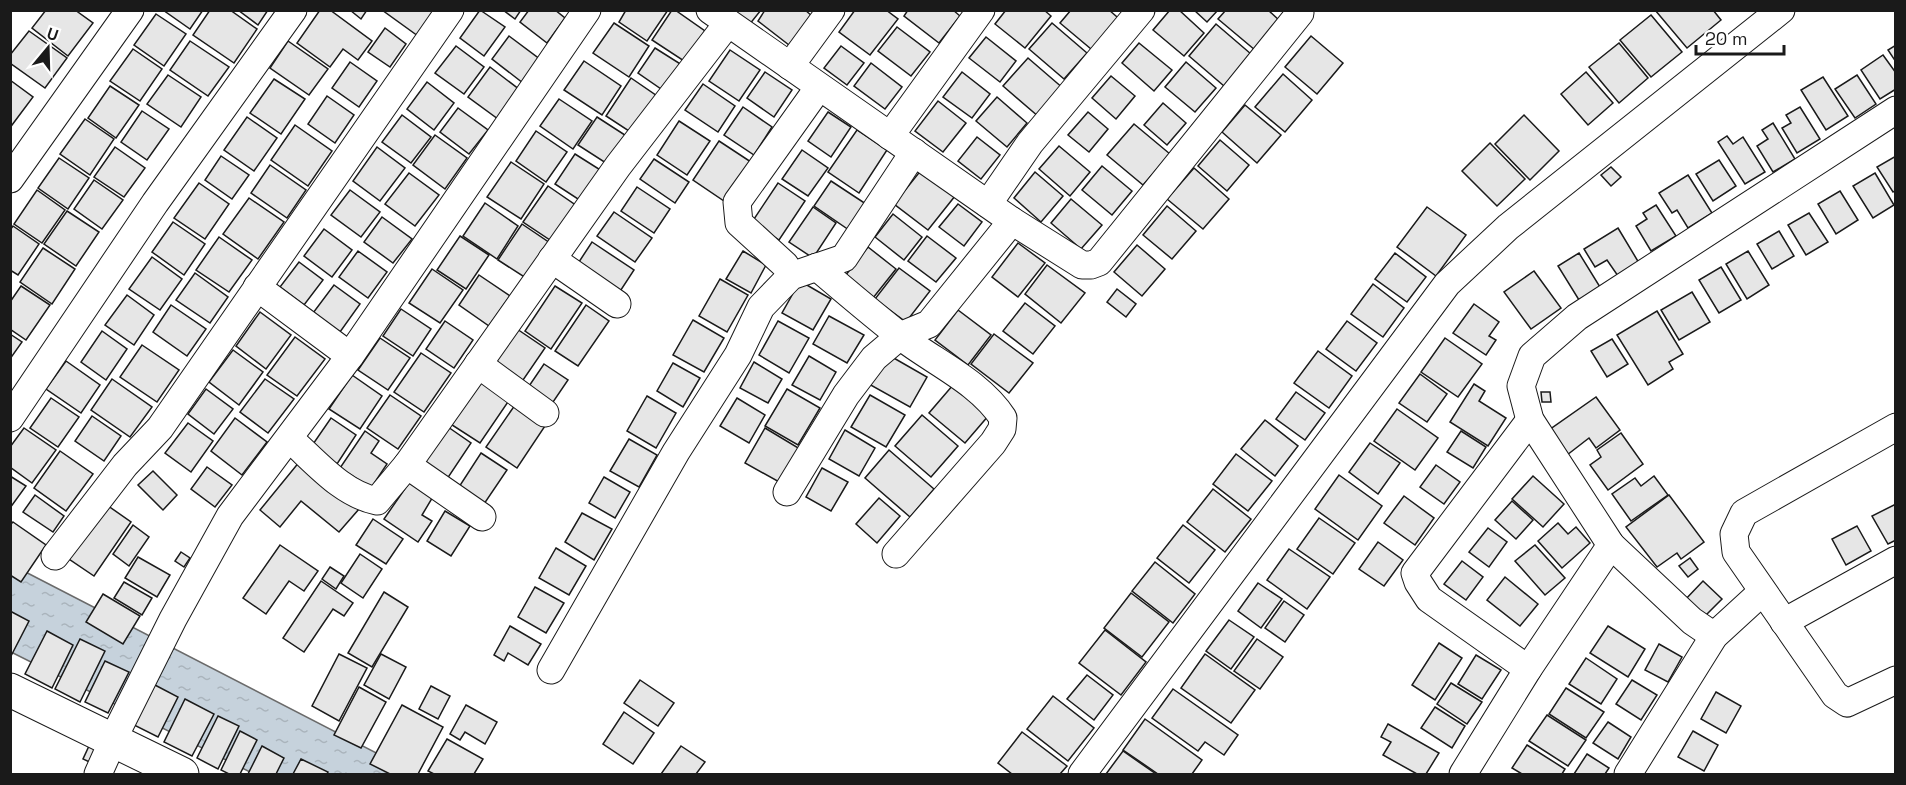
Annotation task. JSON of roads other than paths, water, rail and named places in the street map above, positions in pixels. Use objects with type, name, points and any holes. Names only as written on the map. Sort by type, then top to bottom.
[{"type":"main road","points":[[10,690],[117,733],[182,774]]},
{"type":"street","points":[[10,179],[130,10]]},
{"type":"street","points":[[10,418],[155,203],[293,10]]},
{"type":"street","points":[[55,556],[125,465],[160,428],[450,10]]},
{"type":"street","points":[[98,774],[173,620],[230,516],[350,356],[587,10]]},
{"type":"street","points":[[790,66],[831,10]]},
{"type":"street","points":[[890,136],[981,10]]},
{"type":"street","points":[[988,204],[1030,143],[1141,10]]},
{"type":"street","points":[[1082,774],[1447,284],[1508,227],[1781,10]]},
{"type":"street","points":[[290,439],[345,488],[363,498],[377,501],[407,465],[618,166],[719,17],[1012,221],[1082,265],[1091,265],[1099,262],[1300,13]]},
{"type":"street","points":[[791,276],[785,265],[739,223],[737,202],[819,87]]},
{"type":"street","points":[[1714,636],[1692,621],[1611,545],[1530,420],[1521,386],[1532,356],[1577,317],[1896,110]]},
{"type":"street","points":[[551,670],[676,452],[738,355],[761,307],[791,276],[844,258],[914,152]]},
{"type":"street","points":[[787,492],[846,395],[874,358],[900,336],[929,324],[1012,221]]},
{"type":"street","points":[[552,259],[617,304]]},
{"type":"street","points":[[817,267],[900,336],[995,405],[1003,418],[1002,429],[993,443],[896,554]]},
{"type":"street","points":[[257,287],[350,356]]},
{"type":"street","points":[[478,364],[545,413]]},
{"type":"street","points":[[1528,669],[1429,599],[1415,573],[1530,420]]},
{"type":"street","points":[[1896,427],[1744,513],[1734,534],[1736,552],[1835,695],[1847,703],[1896,680]]},
{"type":"street","points":[[407,465],[482,517]]},
{"type":"street","points":[[1463,774],[1528,669],[1611,545]]},
{"type":"street","points":[[1784,622],[1896,560]]},
{"type":"street","points":[[1628,774],[1714,636],[1762,592]]},
{"type":"water","points":[[10,564],[417,774],[254,774],[11,652]]}]
